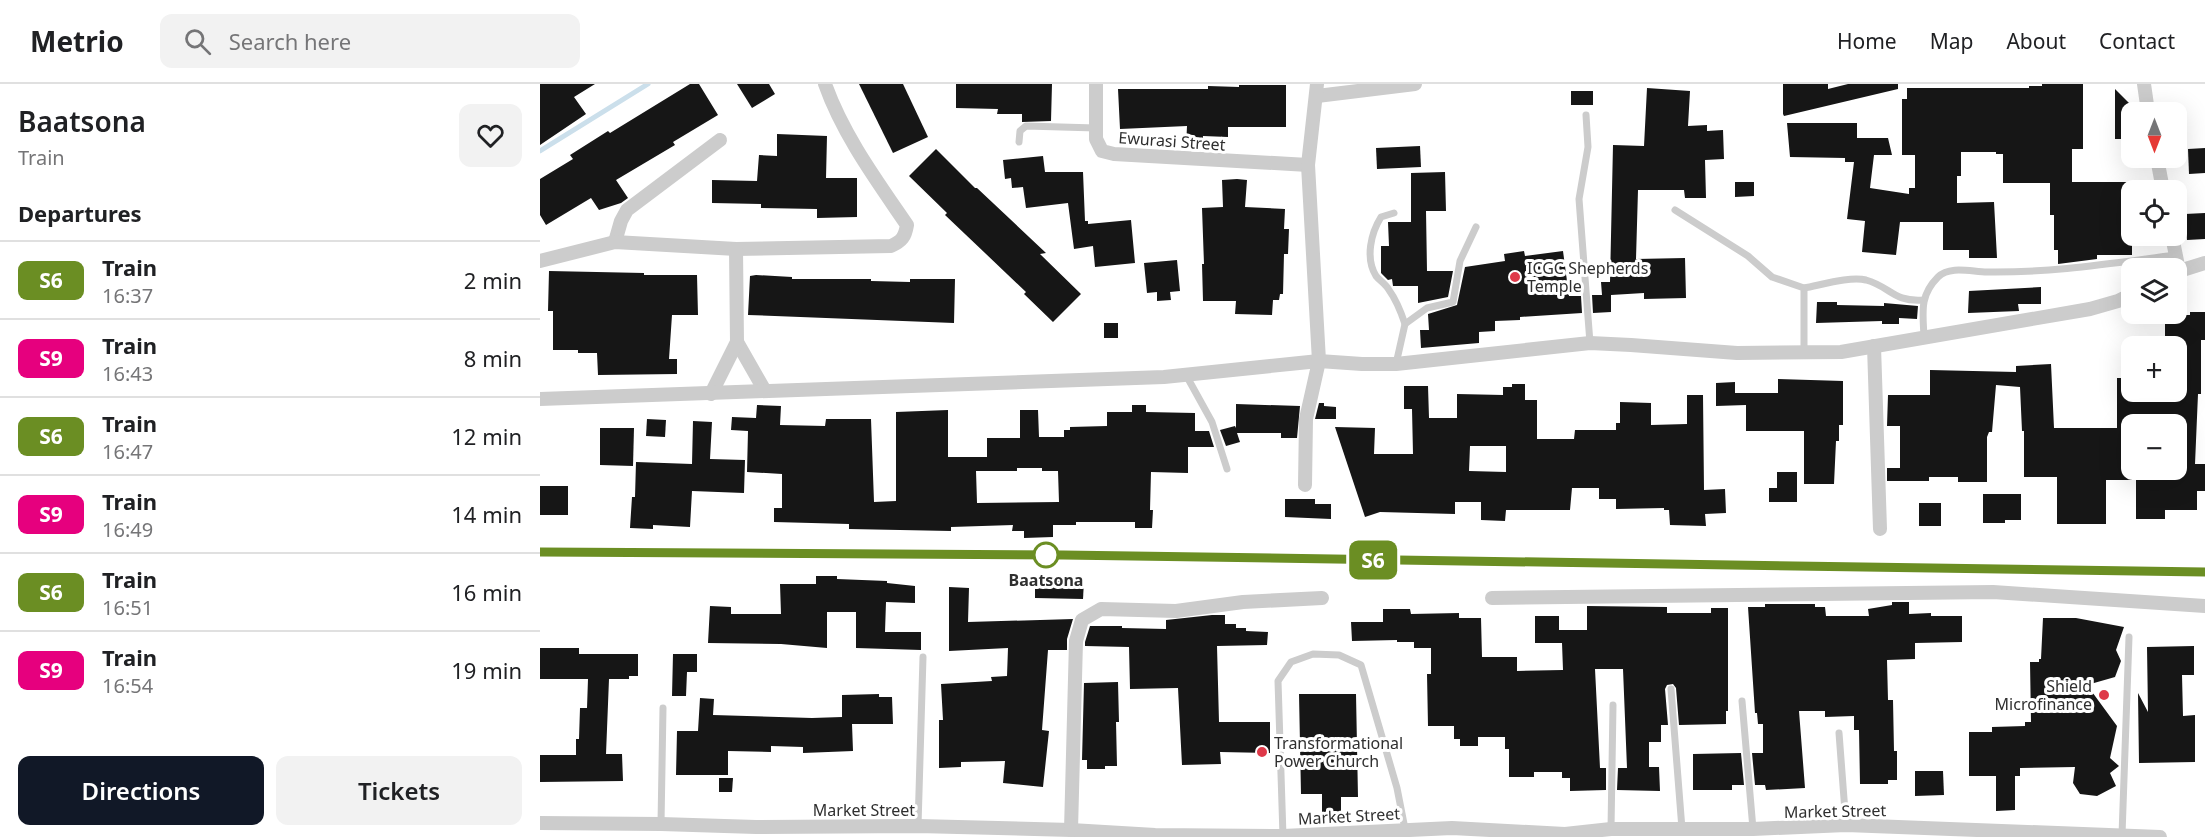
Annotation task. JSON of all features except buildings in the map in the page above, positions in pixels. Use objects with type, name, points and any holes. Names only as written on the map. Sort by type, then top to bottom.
[{"type":"street","points":[[540,261],[615,242],[736,249],[891,246],[902,241],[906,235],[907,225],[865,164],[825,84]]},
{"type":"street","name":"Ewurasi Street","points":[[1096,84],[1096,139],[1102,151],[1114,154],[1308,165]]},
{"type":"street","points":[[1305,485],[1306,419],[1319,361],[1308,165],[1317,90],[1415,84]]},
{"type":"street","points":[[2144,84],[2147,102]]},
{"type":"street","points":[[615,242],[627,210],[720,140]]},
{"type":"street","points":[[2174,246],[2176,258]]},
{"type":"street","points":[[711,394],[737,342],[736,249]]},
{"type":"street","points":[[2187,268],[2205,263]]},
{"type":"street","points":[[540,399],[1053,382],[1185,375],[1319,361],[1396,364],[1590,343],[1737,353],[1841,352],[2090,309],[2121,300]]},
{"type":"street","points":[[737,342],[765,391]]},
{"type":"street","points":[[1874,346],[1880,530]]},
{"type":"street","points":[[1492,598],[1993,592],[2205,606]]},
{"type":"street","points":[[1071,830],[1076,641],[1082,620],[1101,609],[1176,611],[1243,602],[1322,598]]},
{"type":"street","name":"Market Street","points":[[540,823],[661,824],[756,828],[918,826],[1071,830],[1155,835],[1283,836],[1345,835],[1452,828],[1565,834],[1611,829],[1754,830],[1846,825],[2160,837]]},
{"type":"lane","points":[[1586,115],[1588,147],[1579,199],[1590,343]]},
{"type":"lane","points":[[1019,142],[1020,131],[1026,126],[1096,128]]},
{"type":"lane","points":[[1675,210],[1748,256],[1772,277],[1804,288],[1856,279],[1867,280],[1907,301],[1923,300]]},
{"type":"lane","points":[[1394,213],[1381,217],[1374,228],[1370,251],[1376,276],[1388,287],[1405,324],[1396,364]]},
{"type":"lane","points":[[1405,324],[1427,308],[1454,302],[1460,261],[1476,228]]},
{"type":"lane","points":[[1924,338],[1923,300],[1939,276],[1954,270],[2042,272],[2176,255]]},
{"type":"lane","points":[[1804,288],[1804,354]]},
{"type":"lane","points":[[1185,375],[1212,422],[1227,469]]},
{"type":"lane","points":[[2122,835],[2129,637]]},
{"type":"lane","points":[[1283,836],[1278,681],[1291,662],[1313,654],[1339,655],[1361,665],[1397,788],[1405,830]]},
{"type":"lane","points":[[918,826],[924,657]]},
{"type":"lane","points":[[1671,688],[1682,829]]},
{"type":"lane","points":[[1743,701],[1754,830]]},
{"type":"lane","points":[[1611,829],[1613,705]]},
{"type":"lane","points":[[661,824],[663,708]]},
{"type":"lane","points":[[1839,733],[1846,825]]},
{"type":"waterway","points":[[540,151],[648,84]]},
{"type":"railway","points":[[540,552],[1063,555],[2205,571]]},
{"type":"train","name":"S6","points":[[540,552],[1063,555],[2205,572]]},
{"type":"place","name":"ICGC Shepherds Temple","points":[[1515,277]]},
{"type":"place","name":"Baatsona","points":[[1046,555]]},
{"type":"place","name":"Shield Microfinance","points":[[2104,695]]},
{"type":"place","name":"Transformational Power Church","points":[[1262,752]]}]
